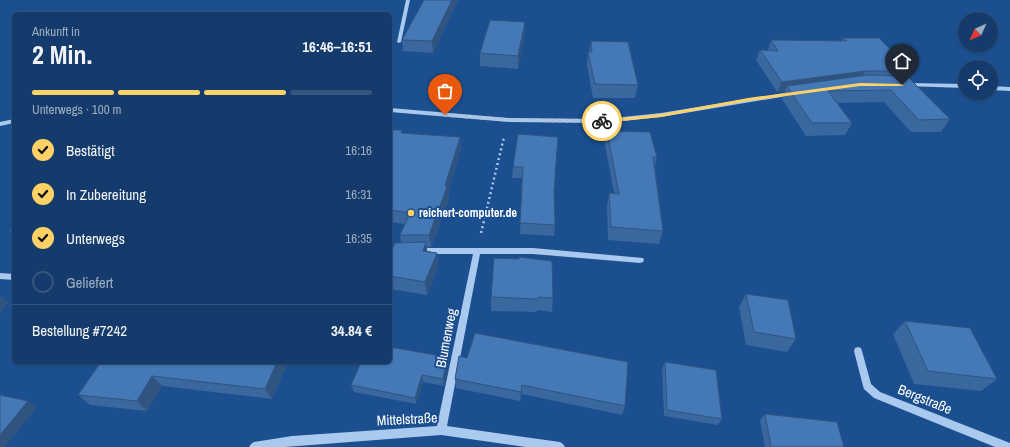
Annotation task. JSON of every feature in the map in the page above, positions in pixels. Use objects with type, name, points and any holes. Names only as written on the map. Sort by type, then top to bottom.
[{"type":"street","points":[[399,42],[408,0]]},
{"type":"street","points":[[898,85],[958,86]]},
{"type":"street","points":[[998,88],[1010,89]]},
{"type":"street","points":[[392,110],[509,120],[604,121],[661,115],[748,100],[801,93]]},
{"type":"street","points":[[0,124],[12,121]]},
{"type":"street","points":[[413,252],[533,250],[640,260]]},
{"type":"street","name":"Blumenweg","points":[[441,430],[476,251]]},
{"type":"street","points":[[0,276],[12,277]]},
{"type":"street","name":"Bergstraße","points":[[858,351],[867,386],[877,395],[1007,447]]},
{"type":"street","name":"Mittelstraße","points":[[254,447],[292,441],[441,430],[560,447]]},
{"type":"path","points":[[476,251],[509,120]]},
{"type":"building","points":[[424,0],[452,0],[432,41],[402,40]]},
{"type":"building","points":[[490,20],[525,22],[518,56],[480,53]]},
{"type":"building","points":[[843,38],[879,38],[900,59],[887,59],[899,71],[865,71],[782,82],[760,50],[778,51],[771,40],[847,41]]},
{"type":"building","points":[[591,41],[628,42],[638,85],[595,84],[588,52],[592,52]]},
{"type":"building","points":[[867,75],[907,76],[950,119],[919,120],[891,90],[828,91],[852,123],[812,123],[787,86]]},
{"type":"building","points":[[392,130],[402,130],[401,133],[460,137],[445,186],[447,187],[429,235],[400,235],[410,213],[392,210]]},
{"type":"building","points":[[607,131],[650,132],[657,157],[653,157],[663,231],[611,227],[609,193],[619,194]]},
{"type":"building","points":[[518,134],[558,137],[554,192],[555,225],[520,223],[523,167],[513,167]]},
{"type":"building","points":[[426,242],[423,251],[437,253],[425,282],[392,276],[392,250],[395,243]]},
{"type":"building","points":[[519,257],[552,261],[553,298],[538,297],[538,299],[491,297],[494,258],[519,259]]},
{"type":"building","points":[[746,294],[788,300],[796,339],[754,332]]},
{"type":"building","points":[[905,321],[970,328],[997,379],[928,371]]},
{"type":"building","points":[[475,333],[628,362],[625,406],[522,385],[521,392],[455,379],[459,356],[467,358]]},
{"type":"building","points":[[392,347],[447,357],[443,379],[422,375],[415,398],[351,385],[360,364],[392,364]]},
{"type":"building","points":[[665,362],[716,370],[722,419],[667,410]]},
{"type":"building","points":[[100,364],[276,364],[265,389],[152,376],[137,401],[78,395]]},
{"type":"building","points":[[0,395],[28,401],[0,435]]},
{"type":"building","points":[[765,414],[837,422],[844,447],[771,447]]},
{"type":"way so far","points":[[445,115],[509,120],[602,121]]},
{"type":"place","name":"reichert-computer.de","points":[[411,213]]},
{"type":"route","points":[[602,121],[661,115],[748,100],[860,84],[902,85]]}]
